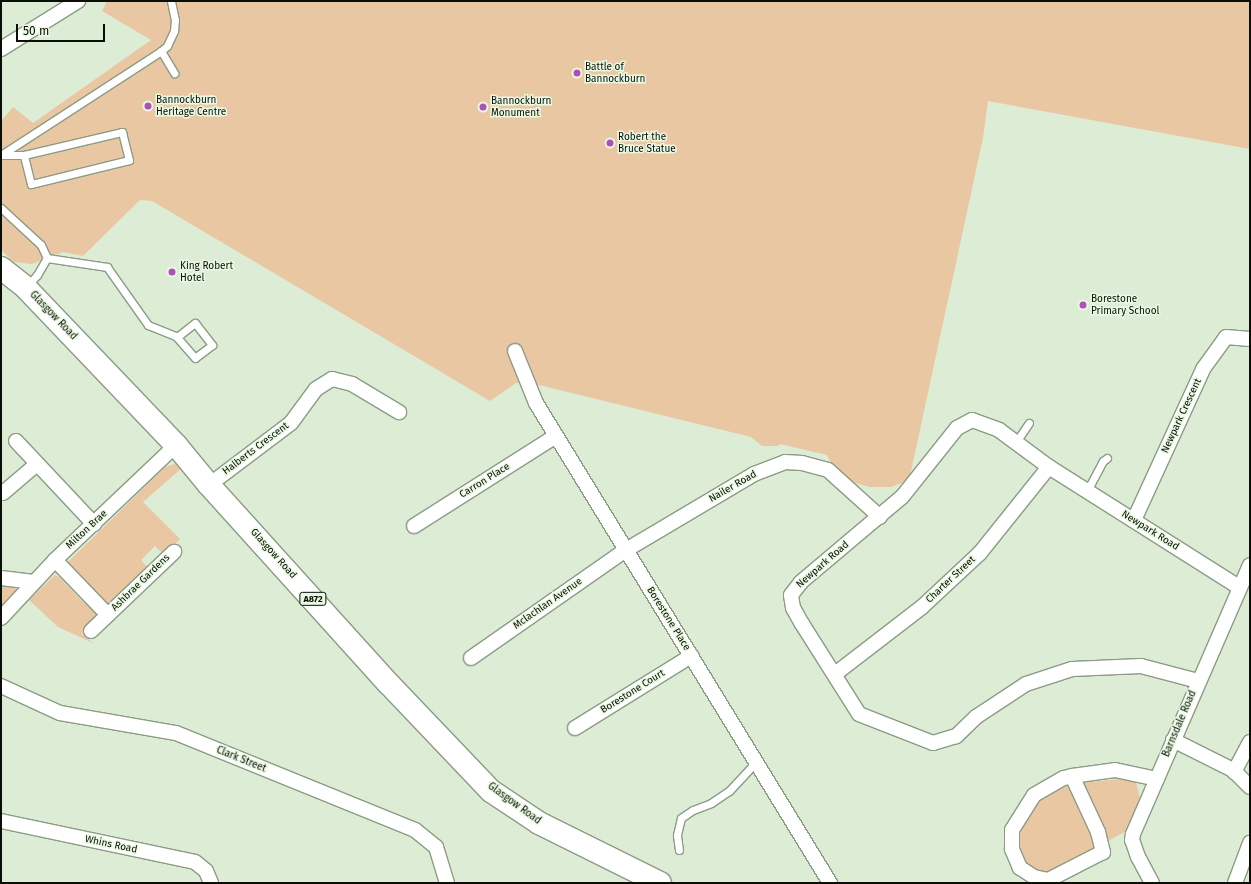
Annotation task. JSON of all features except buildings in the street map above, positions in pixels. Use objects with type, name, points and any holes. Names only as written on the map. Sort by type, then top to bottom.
[{"type":"main road","name":"Glasgow Road","points":[[1,268],[25,287],[176,445],[209,485],[389,684],[491,791],[539,823],[660,883]]},
{"type":"street","points":[[1,49],[78,1]]},
{"type":"street","name":"Newpark Crescent","points":[[1134,520],[1203,369],[1226,337],[1250,339]]},
{"type":"street","name":"Borestone Place","points":[[515,351],[536,403],[830,883]]},
{"type":"street","name":"Halberts Crescent","points":[[209,485],[291,423],[316,389],[332,379],[352,384],[399,412]]},
{"type":"street","name":"Newpark Road","points":[[1198,681],[1141,666],[1072,669],[1026,684],[976,717],[956,736],[933,743],[859,714],[793,608],[791,595],[801,582],[902,497],[957,428],[972,420],[1000,430],[1049,467],[1239,588]]},
{"type":"street","name":"Carron Place","points":[[414,526],[556,436]]},
{"type":"street","points":[[16,441],[94,524]]},
{"type":"street","name":"Milton Brae","points":[[1,616],[55,560],[176,445]]},
{"type":"street","name":"Nailer Road","points":[[626,550],[754,474],[785,462],[802,463],[828,470],[880,517]]},
{"type":"street","points":[[3,493],[37,464]]},
{"type":"street","name":"Charter Street","points":[[834,674],[922,607],[980,553],[1049,467]]},
{"type":"street","name":"Mclachlan Avenue","points":[[471,658],[626,550]]},
{"type":"street","name":"Ashbrae Gardens","points":[[91,631],[174,552]]},
{"type":"street","name":"Ashbrae Gardens","points":[[55,560],[108,615]]},
{"type":"street","name":"Barnsdale Road","points":[[1152,883],[1138,857],[1132,840],[1133,834],[1198,681],[1250,565]]},
{"type":"street","points":[[1,578],[34,582]]},
{"type":"street","name":"Borestone Court","points":[[575,728],[691,656]]},
{"type":"street","name":"Clark Street","points":[[1,686],[60,713],[176,733],[415,830],[436,847],[447,883]]},
{"type":"street","points":[[1173,740],[1234,772],[1250,787]]},
{"type":"street","points":[[1234,772],[1250,742]]},
{"type":"street","points":[[1072,776],[1098,832],[1102,852],[1048,880],[1034,877],[1020,868],[1012,849],[1012,830],[1034,795],[1064,778],[1072,776],[1115,770],[1157,779]]},
{"type":"street","name":"Whins Road","points":[[1,822],[195,862],[206,871],[211,883]]},
{"type":"street","points":[[1235,883],[1250,843]]},
{"type":"lane","points":[[1,155],[161,51],[166,46],[174,31],[175,20],[171,1]]},
{"type":"lane","points":[[161,51],[174,73]]},
{"type":"lane","points":[[1,155],[24,156],[122,132],[129,160],[31,184],[24,156]]},
{"type":"lane","points":[[1,208],[41,245],[47,258]]},
{"type":"lane","points":[[25,287],[37,275],[47,258]]},
{"type":"lane","points":[[47,258],[107,267],[148,325],[176,337],[195,358],[212,345],[195,323],[176,337]]},
{"type":"lane","points":[[1016,442],[1029,423]]},
{"type":"lane","points":[[1087,491],[1103,461],[1107,458]]},
{"type":"lane","points":[[679,850],[677,835],[681,818],[693,810],[711,803],[729,791],[756,762]]},
{"type":"shaded area","points":[[107,1],[1244,1],[1250,3],[1250,149],[988,101],[983,138],[910,476],[902,483],[891,487],[870,487],[855,483],[841,474],[832,465],[827,455],[780,444],[778,446],[762,446],[751,437],[535,384],[516,383],[490,401],[152,201],[140,200],[83,256],[63,252],[32,264],[14,262],[1,250],[1,121],[13,107],[33,123],[151,40],[102,11]]},
{"type":"shaded area","points":[[178,463],[183,467],[143,502],[180,539],[164,555],[155,546],[141,560],[148,568],[108,604],[67,563],[165,467]]},
{"type":"shaded area","points":[[55,575],[59,577],[85,604],[88,602],[99,613],[84,628],[85,630],[82,634],[93,643],[58,627],[29,600]]},
{"type":"shaded area","points":[[1,581],[13,584],[16,589],[16,593],[2,606],[1,605]]},
{"type":"shaded area","points":[[1129,778],[1136,782],[1140,798],[1125,832],[1044,874],[1028,868],[1018,850],[1017,834],[1027,813],[1045,795],[1071,784]]},
{"type":"place","name":"Battle of Bannockburn","points":[[577,73]]},
{"type":"place","name":"Bannockburn Heritage Centre","points":[[148,106]]},
{"type":"place","name":"Bannockburn Monument","points":[[483,107]]},
{"type":"place","name":"Robert the Bruce Statue","points":[[610,143]]},
{"type":"place","name":"King Robert Hotel","points":[[172,272]]},
{"type":"place","name":"Borestone Primary School","points":[[1083,305]]}]
